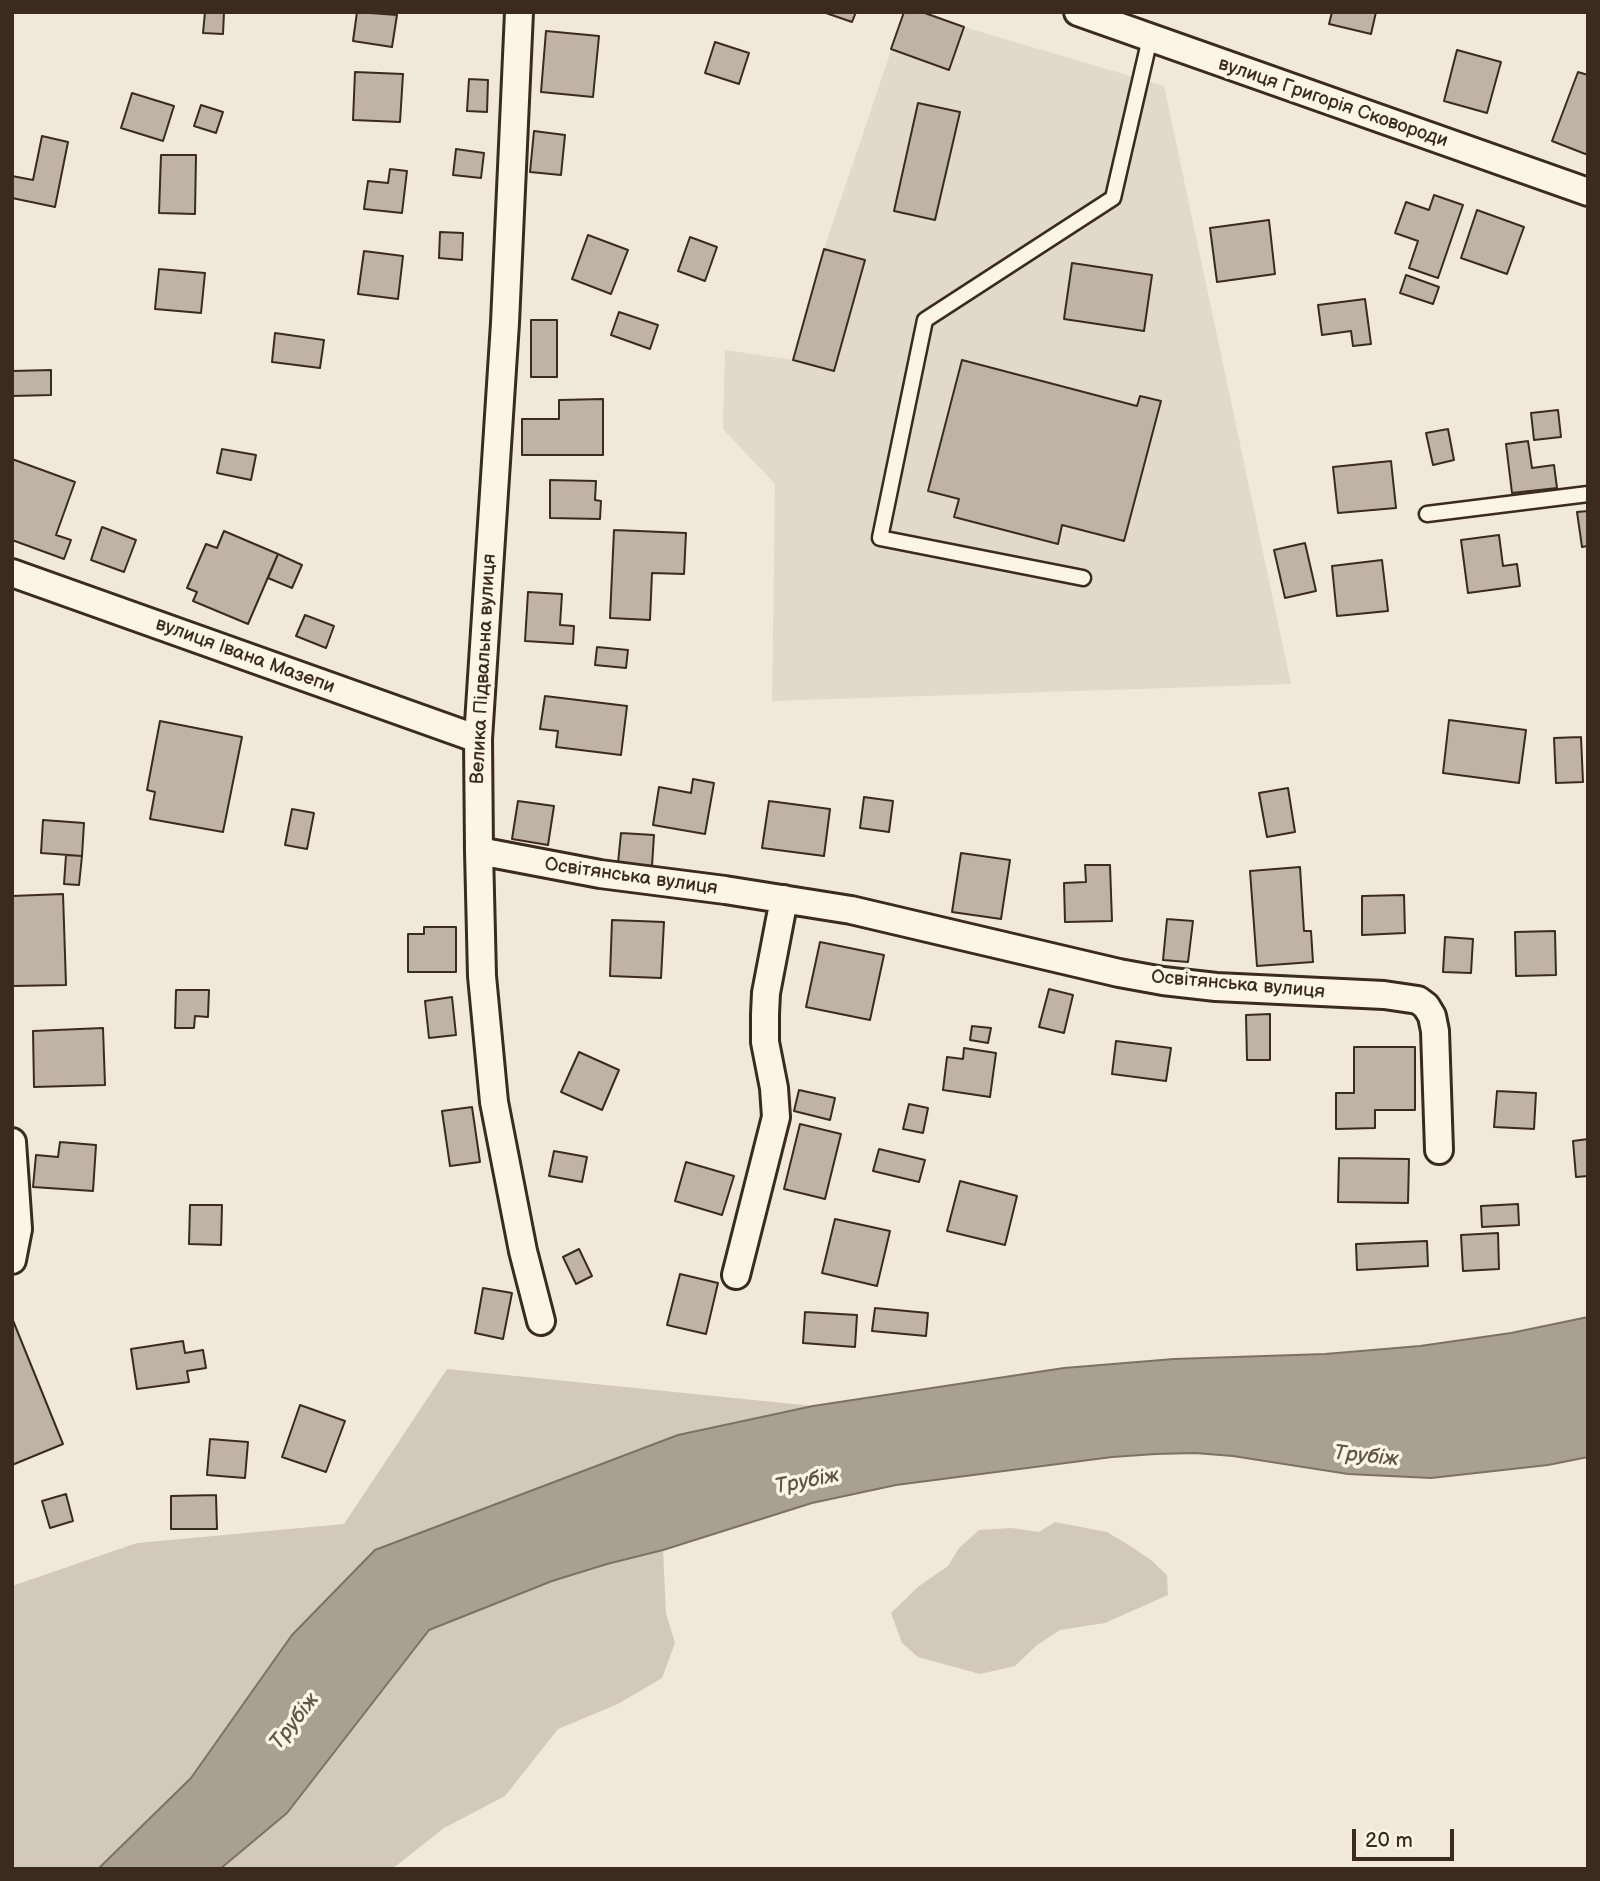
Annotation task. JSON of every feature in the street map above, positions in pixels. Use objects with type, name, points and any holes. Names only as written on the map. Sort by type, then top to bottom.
[{"type":"street","name":"Велика Підвальна вулиця","points":[[519,12],[505,323],[478,739],[478,851],[482,976],[494,1102],[523,1251],[541,1321]]},
{"type":"street","name":"вулиця Григорія Сковороди","points":[[1077,12],[1588,192]]},
{"type":"street","name":"вулиця Івана Мазепи","points":[[12,573],[478,739]]},
{"type":"street","name":"Освітянська вулиця","points":[[478,851],[600,874],[851,910],[1163,981],[1230,988],[1372,994],[1418,1000],[1432,1016],[1435,1031],[1439,1150]]},
{"type":"street","points":[[736,1275],[776,1117],[774,1088],[765,1042],[765,1014],[766,993],[784,899]]},
{"type":"street","points":[[12,1142],[18,1229],[12,1260]]},
{"type":"lane","points":[[1083,578],[880,538],[925,320],[1114,198],[1150,38]]},
{"type":"lane","points":[[1427,514],[1588,494]]},
{"type":"shaded area","points":[[904,12],[922,12],[1164,86],[1291,684],[772,701],[775,484],[723,429],[725,350],[793,360],[824,249]]},
{"type":"shaded area","points":[[447,1369],[813,1406],[663,1550],[666,1613],[675,1643],[662,1678],[618,1704],[558,1729],[505,1796],[444,1828],[392,1869],[12,1869],[12,1586],[137,1543],[344,1524]]},
{"type":"shaded area","points":[[1055,1522],[1107,1532],[1127,1544],[1167,1575],[1168,1595],[1105,1623],[1060,1630],[1037,1645],[1015,1666],[980,1674],[918,1657],[902,1643],[891,1613],[919,1586],[948,1566],[959,1548],[979,1530],[1011,1528],[1039,1532]]},
{"type":"water","name":"Трубіж","points":[[1588,1317],[1588,1457],[1548,1465],[1431,1478],[1348,1474],[1233,1456],[1156,1454],[1112,1457],[896,1485],[812,1503],[663,1550],[552,1581],[429,1630],[287,1813],[220,1869],[98,1869],[191,1778],[292,1635],[375,1550],[678,1435],[813,1406],[1064,1368],[1174,1359],[1325,1354],[1420,1346],[1511,1333]]},
{"type":"building","points":[[205,12],[224,12],[223,34],[203,33]]},
{"type":"building","points":[[357,12],[397,15],[392,47],[353,41]]},
{"type":"building","points":[[823,12],[856,12],[852,22]]},
{"type":"building","points":[[904,12],[922,12],[964,27],[949,70],[891,49]]},
{"type":"building","points":[[1332,12],[1376,12],[1371,34],[1329,24]]},
{"type":"building","points":[[546,31],[599,36],[593,97],[541,92]]},
{"type":"building","points":[[715,42],[749,53],[739,84],[705,73]]},
{"type":"building","points":[[1457,50],[1501,62],[1487,113],[1444,101]]},
{"type":"building","points":[[355,72],[403,74],[400,122],[353,120]]},
{"type":"building","points":[[1578,72],[1588,75],[1588,155],[1552,141]]},
{"type":"building","points":[[469,79],[488,80],[487,112],[467,111]]},
{"type":"building","points":[[132,93],[174,106],[163,141],[121,128]]},
{"type":"building","points":[[918,103],[960,112],[935,220],[894,211]]},
{"type":"building","points":[[201,105],[223,112],[216,133],[194,126]]},
{"type":"building","points":[[534,131],[565,135],[561,175],[530,172]]},
{"type":"building","points":[[42,136],[68,142],[55,207],[12,198],[12,176],[33,180]]},
{"type":"building","points":[[456,149],[484,153],[481,178],[453,175]]},
{"type":"building","points":[[161,155],[196,155],[195,214],[159,213]]},
{"type":"building","points":[[390,169],[407,171],[402,213],[364,209],[368,181],[388,183]]},
{"type":"building","points":[[1434,195],[1463,205],[1438,278],[1409,268],[1418,241],[1395,233],[1406,202],[1429,210]]},
{"type":"building","points":[[1477,210],[1524,227],[1507,274],[1461,258]]},
{"type":"building","points":[[1269,220],[1275,274],[1217,282],[1210,228]]},
{"type":"building","points":[[440,232],[463,233],[462,260],[439,258]]},
{"type":"building","points":[[588,235],[628,250],[611,294],[572,279]]},
{"type":"building","points":[[690,237],[717,247],[705,281],[678,271]]},
{"type":"building","points":[[824,249],[865,260],[834,371],[793,360]]},
{"type":"building","points":[[364,251],[403,256],[398,299],[358,294]]},
{"type":"building","points":[[1072,263],[1152,275],[1144,331],[1064,319]]},
{"type":"building","points":[[159,269],[205,273],[201,313],[155,309]]},
{"type":"building","points":[[1406,275],[1439,287],[1433,304],[1400,293]]},
{"type":"building","points":[[1365,299],[1371,344],[1353,346],[1351,331],[1322,335],[1318,305]]},
{"type":"building","points":[[619,312],[658,325],[650,349],[611,335]]},
{"type":"building","points":[[531,320],[557,320],[557,377],[531,377]]},
{"type":"building","points":[[275,333],[324,340],[320,368],[272,362]]},
{"type":"building","points":[[962,360],[1137,406],[1140,396],[1161,401],[1124,541],[1062,525],[1058,544],[954,517],[959,499],[928,491]]},
{"type":"building","points":[[51,370],[51,395],[12,396],[12,371]]},
{"type":"building","points":[[603,399],[603,455],[522,455],[522,419],[559,419],[559,400]]},
{"type":"building","points":[[1558,410],[1561,437],[1534,440],[1531,413]]},
{"type":"building","points":[[1448,429],[1454,460],[1433,465],[1426,433]]},
{"type":"building","points":[[1528,441],[1532,468],[1554,465],[1557,488],[1512,493],[1506,444]]},
{"type":"building","points":[[222,449],[256,455],[251,480],[217,473]]},
{"type":"building","points":[[12,459],[75,482],[56,535],[71,540],[64,559],[12,540]]},
{"type":"building","points":[[1391,461],[1396,508],[1338,513],[1333,467]]},
{"type":"building","points":[[550,480],[596,481],[595,500],[601,501],[600,519],[550,518]]},
{"type":"building","points":[[1588,511],[1588,546],[1582,547],[1577,512]]},
{"type":"building","points":[[102,527],[136,540],[124,572],[91,560]]},
{"type":"building","points":[[614,530],[686,533],[684,574],[652,573],[650,620],[610,618]]},
{"type":"building","points":[[224,531],[278,554],[248,624],[193,601],[197,592],[187,588],[206,544],[217,548]]},
{"type":"building","points":[[1499,535],[1503,566],[1517,564],[1520,586],[1468,593],[1461,540]]},
{"type":"building","points":[[1305,543],[1316,591],[1285,598],[1274,550]]},
{"type":"building","points":[[278,554],[302,565],[292,588],[268,578]]},
{"type":"building","points":[[1382,560],[1388,611],[1337,616],[1332,566]]},
{"type":"building","points":[[528,592],[562,594],[560,625],[574,626],[573,644],[525,641]]},
{"type":"building","points":[[305,615],[334,626],[326,648],[296,636]]},
{"type":"building","points":[[597,647],[628,650],[626,668],[595,665]]},
{"type":"building","points":[[545,696],[627,706],[621,755],[556,747],[558,731],[540,729]]},
{"type":"building","points":[[1449,720],[1526,730],[1519,783],[1443,773]]},
{"type":"building","points":[[160,721],[242,737],[223,832],[150,819],[155,792],[147,790]]},
{"type":"building","points":[[1581,737],[1583,782],[1556,783],[1554,738]]},
{"type":"building","points":[[693,779],[714,783],[705,834],[653,825],[659,787],[691,793]]},
{"type":"building","points":[[1288,788],[1295,832],[1267,837],[1259,793]]},
{"type":"building","points":[[864,797],[893,801],[889,832],[860,828]]},
{"type":"building","points":[[518,801],[554,806],[548,845],[512,839]]},
{"type":"building","points":[[769,801],[830,809],[824,856],[762,848]]},
{"type":"building","points":[[292,809],[314,813],[307,849],[285,845]]},
{"type":"building","points":[[43,820],[84,823],[82,856],[41,853]]},
{"type":"building","points":[[621,833],[654,835],[652,866],[618,863]]},
{"type":"building","points":[[961,853],[1010,860],[1001,919],[952,912]]},
{"type":"building","points":[[66,855],[82,856],[79,885],[64,884]]},
{"type":"building","points":[[1085,865],[1110,865],[1112,921],[1065,922],[1064,883],[1086,882]]},
{"type":"building","points":[[1300,867],[1304,931],[1311,931],[1313,962],[1257,966],[1250,871]]},
{"type":"building","points":[[63,894],[66,985],[13,986],[12,896]]},
{"type":"building","points":[[1404,895],[1405,933],[1362,935],[1362,896]]},
{"type":"building","points":[[1167,919],[1193,921],[1188,962],[1163,960]]},
{"type":"building","points":[[612,920],[664,922],[661,978],[610,976]]},
{"type":"building","points":[[424,927],[456,927],[456,972],[408,972],[408,934],[424,934]]},
{"type":"building","points":[[1555,931],[1556,975],[1516,976],[1515,932]]},
{"type":"building","points":[[1445,937],[1473,939],[1471,973],[1443,972]]},
{"type":"building","points":[[820,942],[884,955],[870,1020],[806,1007]]},
{"type":"building","points":[[1049,989],[1073,995],[1064,1033],[1039,1027]]},
{"type":"building","points":[[176,990],[209,990],[208,1017],[195,1016],[194,1028],[175,1028]]},
{"type":"building","points":[[452,997],[456,1035],[429,1038],[425,1001]]},
{"type":"building","points":[[1270,1014],[1270,1060],[1247,1060],[1246,1015]]},
{"type":"building","points":[[972,1026],[991,1028],[988,1043],[970,1040]]},
{"type":"building","points":[[103,1028],[105,1085],[34,1087],[33,1031]]},
{"type":"building","points":[[1116,1041],[1171,1048],[1166,1081],[1112,1074]]},
{"type":"building","points":[[1354,1047],[1415,1047],[1415,1110],[1375,1110],[1375,1128],[1336,1129],[1336,1093],[1354,1093]]},
{"type":"building","points":[[964,1048],[996,1053],[990,1097],[943,1090],[947,1057],[963,1059]]},
{"type":"building","points":[[579,1052],[619,1070],[602,1110],[561,1092]]},
{"type":"building","points":[[799,1090],[835,1098],[830,1120],[794,1111]]},
{"type":"building","points":[[1497,1091],[1536,1093],[1534,1129],[1494,1127]]},
{"type":"building","points":[[909,1104],[928,1108],[923,1133],[903,1129]]},
{"type":"building","points":[[472,1107],[480,1162],[450,1166],[442,1111]]},
{"type":"building","points":[[800,1124],[841,1134],[825,1199],[784,1189]]},
{"type":"building","points":[[1588,1139],[1588,1176],[1576,1177],[1573,1141]]},
{"type":"building","points":[[60,1142],[96,1145],[93,1191],[33,1187],[36,1155],[58,1157]]},
{"type":"building","points":[[879,1149],[925,1160],[919,1182],[873,1171]]},
{"type":"building","points":[[554,1151],[587,1157],[582,1182],[549,1176]]},
{"type":"building","points":[[1339,1158],[1409,1159],[1408,1203],[1338,1202]]},
{"type":"building","points":[[686,1162],[734,1176],[722,1215],[675,1201]]},
{"type":"building","points":[[960,1181],[1017,1196],[1005,1245],[947,1231]]},
{"type":"building","points":[[1518,1204],[1519,1225],[1482,1227],[1481,1206]]},
{"type":"building","points":[[190,1205],[222,1205],[221,1245],[189,1244]]},
{"type":"building","points":[[835,1219],[890,1231],[877,1286],[822,1273]]},
{"type":"building","points":[[1498,1233],[1499,1269],[1463,1271],[1461,1235]]},
{"type":"building","points":[[1427,1241],[1428,1266],[1357,1270],[1356,1244]]},
{"type":"building","points":[[579,1249],[592,1276],[576,1284],[563,1257]]},
{"type":"building","points":[[680,1274],[718,1283],[706,1334],[667,1325]]},
{"type":"building","points":[[483,1288],[512,1293],[503,1339],[475,1333]]},
{"type":"building","points":[[875,1308],[928,1313],[926,1336],[872,1331]]},
{"type":"building","points":[[805,1312],[857,1315],[855,1347],[803,1343]]},
{"type":"building","points":[[12,1318],[63,1444],[12,1465]]},
{"type":"building","points":[[183,1341],[185,1353],[203,1350],[206,1368],[187,1371],[189,1382],[137,1389],[131,1349]]},
{"type":"building","points":[[300,1405],[345,1421],[326,1472],[282,1457]]},
{"type":"building","points":[[210,1439],[248,1442],[245,1478],[207,1475]]},
{"type":"building","points":[[66,1494],[73,1521],[50,1528],[42,1501]]},
{"type":"building","points":[[216,1495],[217,1529],[171,1529],[171,1496]]}]
